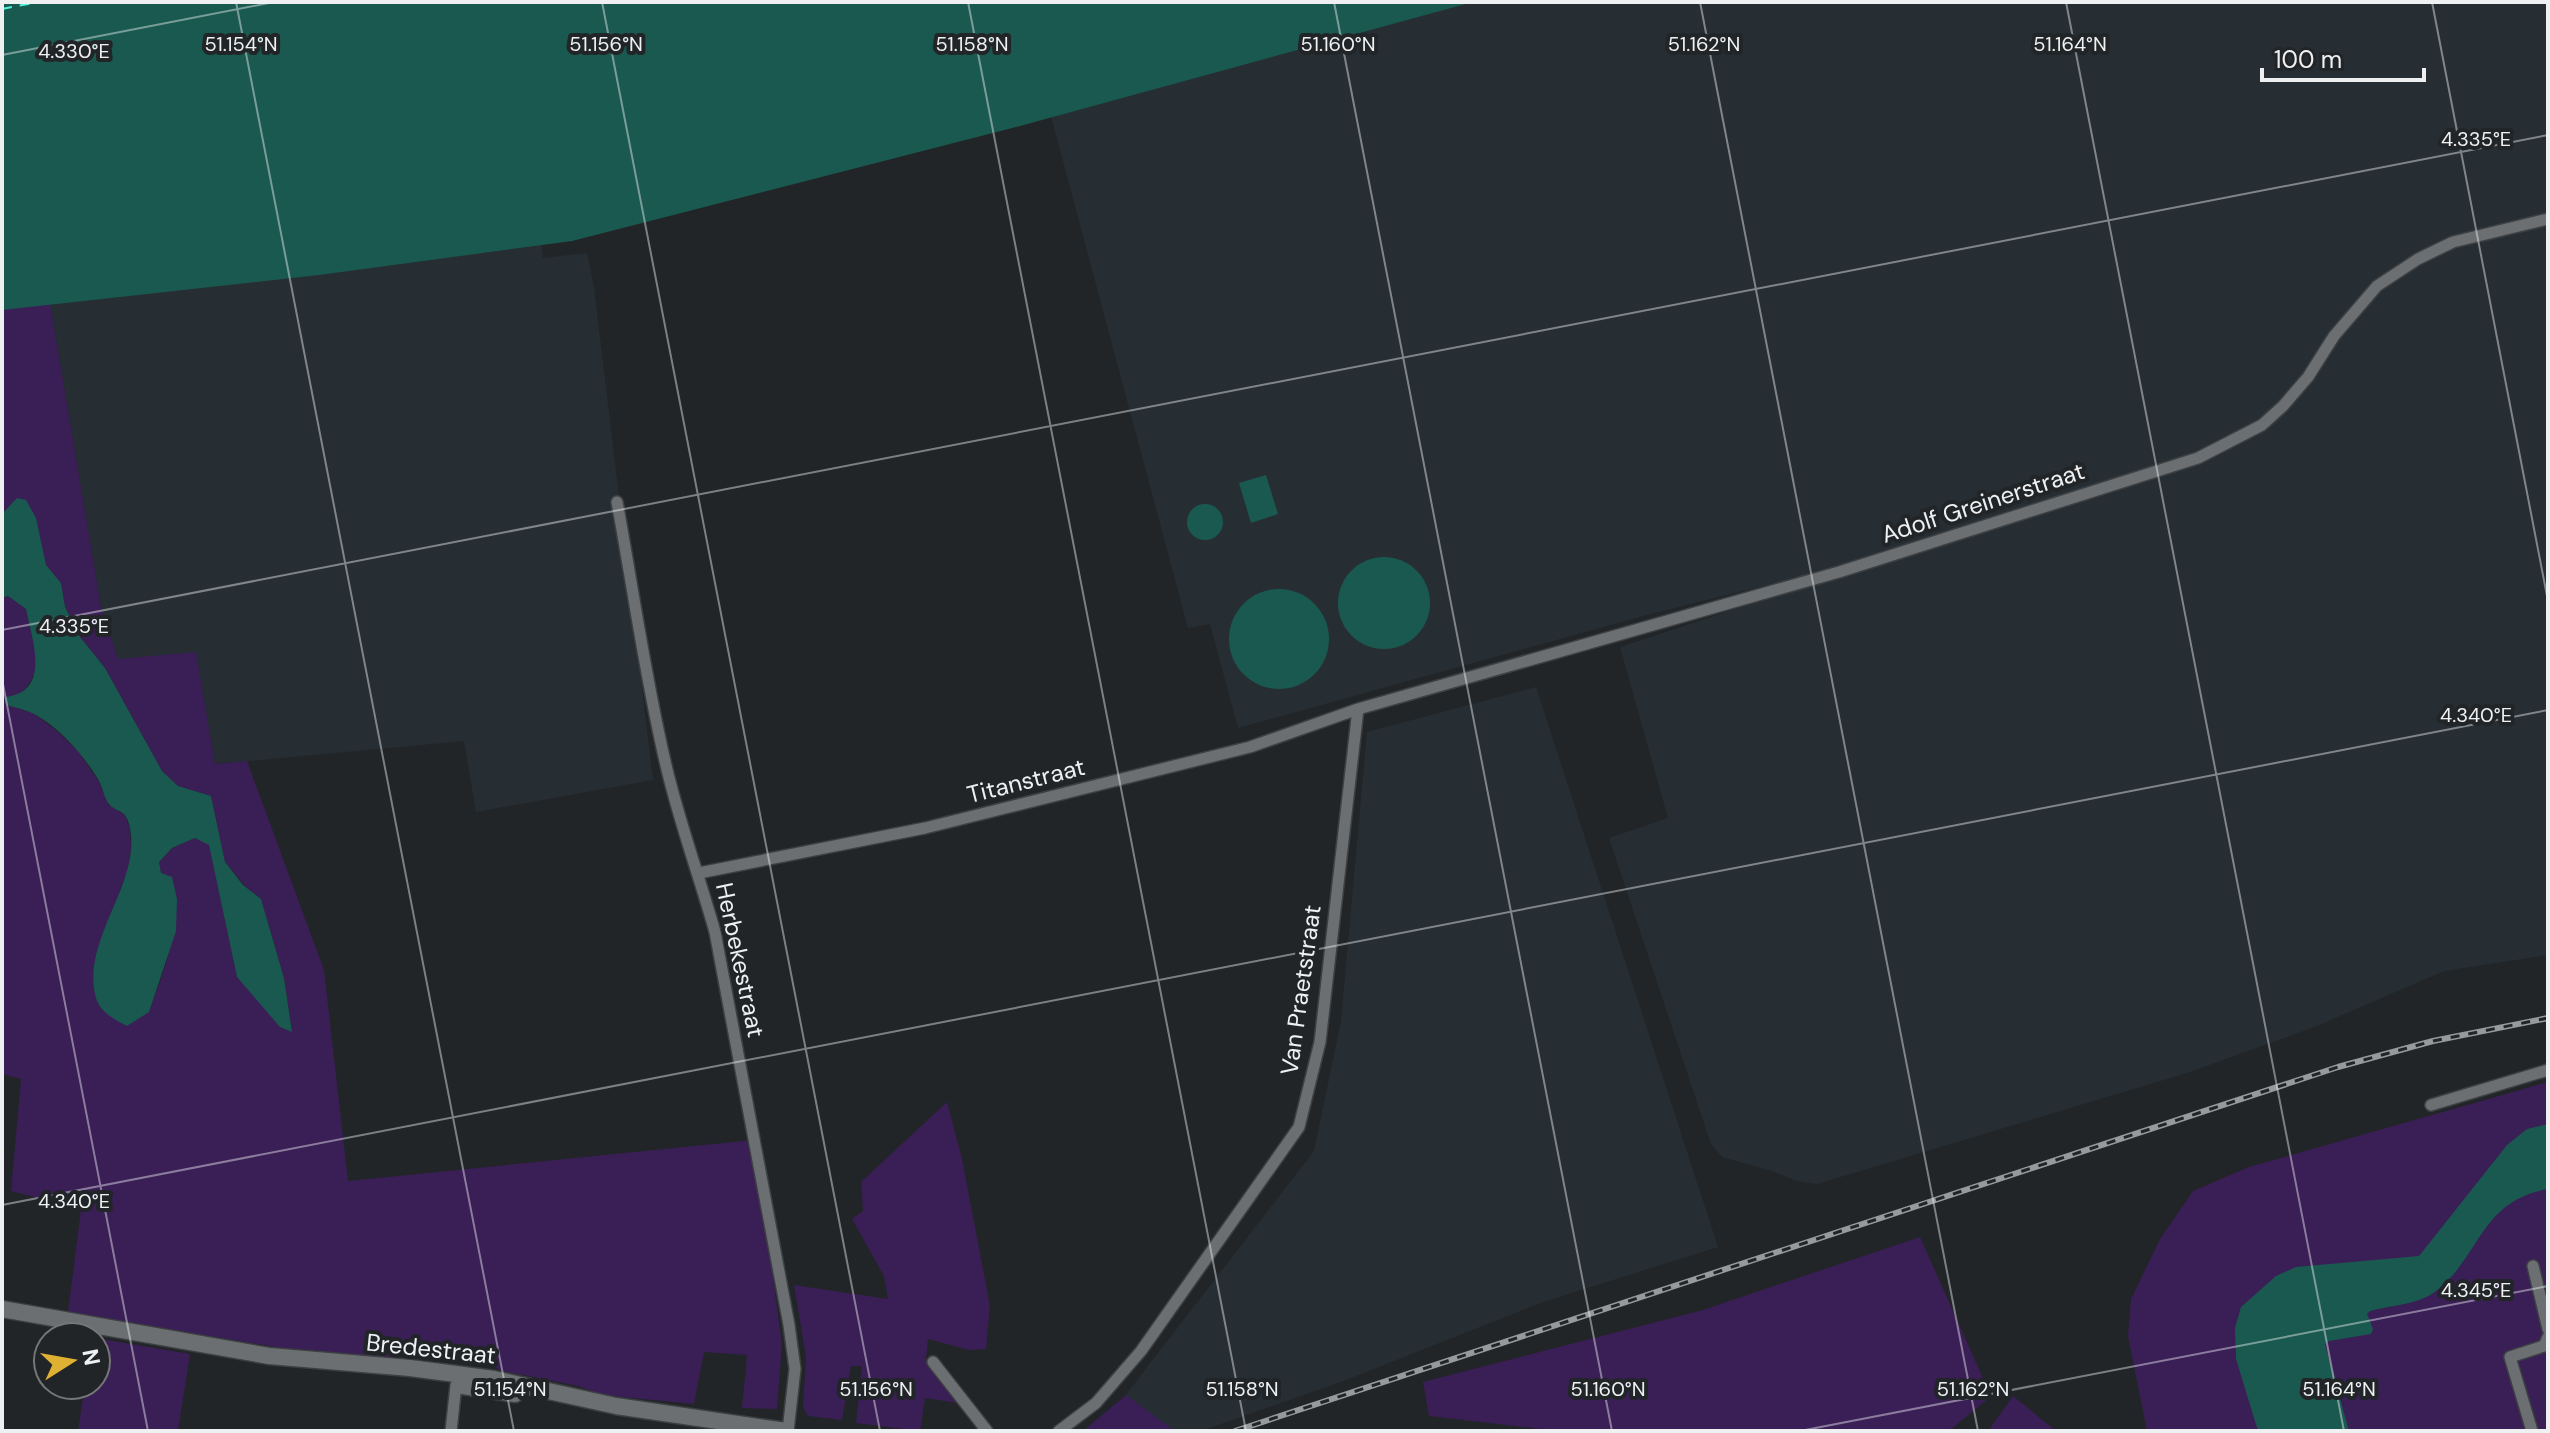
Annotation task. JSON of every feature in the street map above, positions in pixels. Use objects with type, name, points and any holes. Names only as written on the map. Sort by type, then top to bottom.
[{"type":"main road","name":"Bredestraat","points":[[2,1309],[325,1367],[616,1406]]},
{"type":"main road","name":"Bredestraat","points":[[286,1358],[494,1379],[616,1406],[787,1431]]},
{"type":"street","name":"Adolf Greinerstraat","points":[[1358,709],[1839,572],[2198,458],[2262,425],[2283,406],[2308,377],[2334,336],[2377,286],[2418,259],[2453,242],[2548,219]]},
{"type":"street","name":"Herbekestraat","points":[[617,502],[664,759],[715,932],[793,1349],[793,1390],[787,1431]]},
{"type":"street","name":"Titanstraat","points":[[699,873],[925,828],[1071,793],[1250,747],[1358,709]]},
{"type":"street","name":"Van Praetstraat","points":[[1059,1431],[1096,1403],[1141,1351],[1299,1127],[1320,1042],[1358,709]]},
{"type":"street","points":[[2431,1105],[2548,1070]]},
{"type":"street","points":[[2533,1266],[2548,1329]]},
{"type":"street","points":[[2532,1431],[2510,1357],[2544,1346],[2548,1337]]},
{"type":"street","points":[[933,1362],[987,1431]]},
{"type":"street","points":[[451,1431],[456,1385]]},
{"type":"shaded area","points":[[2,2],[1473,2],[1020,126],[572,241],[319,275],[2,310]]},
{"type":"shaded area","points":[[1372,2],[2548,2],[2548,955],[2444,971],[2317,1026],[2187,1073],[1817,1184],[1797,1181],[1722,1157],[1711,1144],[1609,838],[1668,818],[1620,647],[1932,544],[1643,616],[1238,728],[1210,624],[1188,628],[1048,105]]},
{"type":"shaded area","points":[[535,193],[543,258],[587,253],[594,288],[653,780],[476,812],[464,741],[215,764],[196,653],[118,660],[101,607],[49,297]]},
{"type":"shaded area","points":[[49,297],[101,607],[118,659],[196,652],[215,764],[247,761],[324,970],[348,1181],[754,1140],[782,1344],[777,1409],[742,1408],[747,1355],[704,1352],[694,1404],[602,1395],[578,1386],[491,1366],[423,1355],[408,1358],[407,1352],[391,1351],[390,1357],[282,1348],[68,1312],[81,1209],[11,1191],[21,1079],[2,1074],[2,598],[8,596],[26,609],[36,663],[29,683],[7,705],[35,714],[78,751],[99,782],[109,805],[125,815],[130,829],[128,871],[119,893],[149,1012],[174,929],[172,878],[161,874],[159,862],[172,848],[195,838],[209,844],[237,977],[292,1031],[284,978],[261,899],[244,885],[225,862],[211,796],[178,786],[162,771],[105,668],[80,637],[65,607],[61,583],[46,565],[36,519],[3,513],[2,518],[2,303]]},
{"type":"shaded area","points":[[1266,475],[1278,514],[1251,523],[1239,483]]},
{"type":"shaded area","points":[[17,498],[26,500],[36,518],[46,565],[61,583],[65,607],[80,637],[105,668],[162,771],[178,786],[211,796],[225,862],[243,885],[261,899],[284,978],[292,1032],[280,1027],[237,977],[209,845],[195,838],[172,848],[159,862],[161,873],[172,877],[177,899],[176,931],[149,1012],[127,1026],[108,1015],[98,1003],[93,979],[95,961],[128,868],[130,831],[126,817],[109,804],[93,772],[72,744],[36,715],[7,705],[5,697],[20,693],[29,686],[35,663],[26,609],[8,596],[2,598],[2,518]]},
{"type":"shaded area","points":[[1205,504],[1217,510],[1223,522],[1217,534],[1205,540],[1193,534],[1187,522],[1193,510]]},
{"type":"shaded area","points":[[1384,557],[1401,561],[1416,571],[1426,586],[1430,603],[1426,620],[1416,635],[1401,645],[1384,649],[1367,645],[1352,635],[1342,620],[1338,603],[1342,586],[1352,571],[1367,561]]},
{"type":"shaded area","points":[[1279,589],[1307,597],[1321,611],[1329,639],[1321,667],[1307,681],[1279,689],[1251,681],[1237,667],[1229,639],[1237,611],[1251,597]]},
{"type":"shaded area","points":[[1536,687],[1718,1247],[1543,1302],[1346,1380],[1201,1431],[1137,1431],[1121,1401],[1314,1151],[1341,1021],[1367,732]]},
{"type":"shaded area","points":[[2548,1082],[2548,1431],[2147,1431],[2128,1336],[2131,1299],[2160,1239],[2193,1191],[2249,1167]]},
{"type":"shaded area","points":[[947,1102],[962,1159],[990,1306],[986,1349],[969,1350],[928,1339],[926,1359],[958,1403],[925,1398],[920,1431],[856,1423],[862,1366],[851,1366],[842,1420],[808,1416],[803,1407],[806,1357],[794,1285],[888,1299],[884,1276],[852,1219],[863,1211],[861,1182]]},
{"type":"shaded area","points":[[2548,1124],[2548,1189],[2508,1205],[2495,1217],[2451,1277],[2429,1296],[2370,1311],[2367,1314],[2373,1329],[2371,1334],[2325,1344],[2349,1431],[2258,1431],[2236,1359],[2235,1328],[2241,1307],[2276,1276],[2296,1267],[2419,1256],[2507,1145],[2527,1129]]},
{"type":"shaded area","points":[[1920,1237],[1991,1396],[1949,1431],[1558,1431],[1429,1416],[1423,1382],[1703,1310]]},
{"type":"shaded area","points":[[112,1341],[190,1354],[178,1431],[78,1431],[83,1401],[112,1401]]},
{"type":"shaded area","points":[[1126,1395],[1175,1431],[1083,1431]]},
{"type":"shaded area","points":[[2013,1396],[2056,1431],[1988,1431]]},
{"type":"ferry route","points":[[2,9],[38,2]]},
{"type":"railway","points":[[1235,1431],[2338,1067],[2433,1041],[2548,1018]]}]
